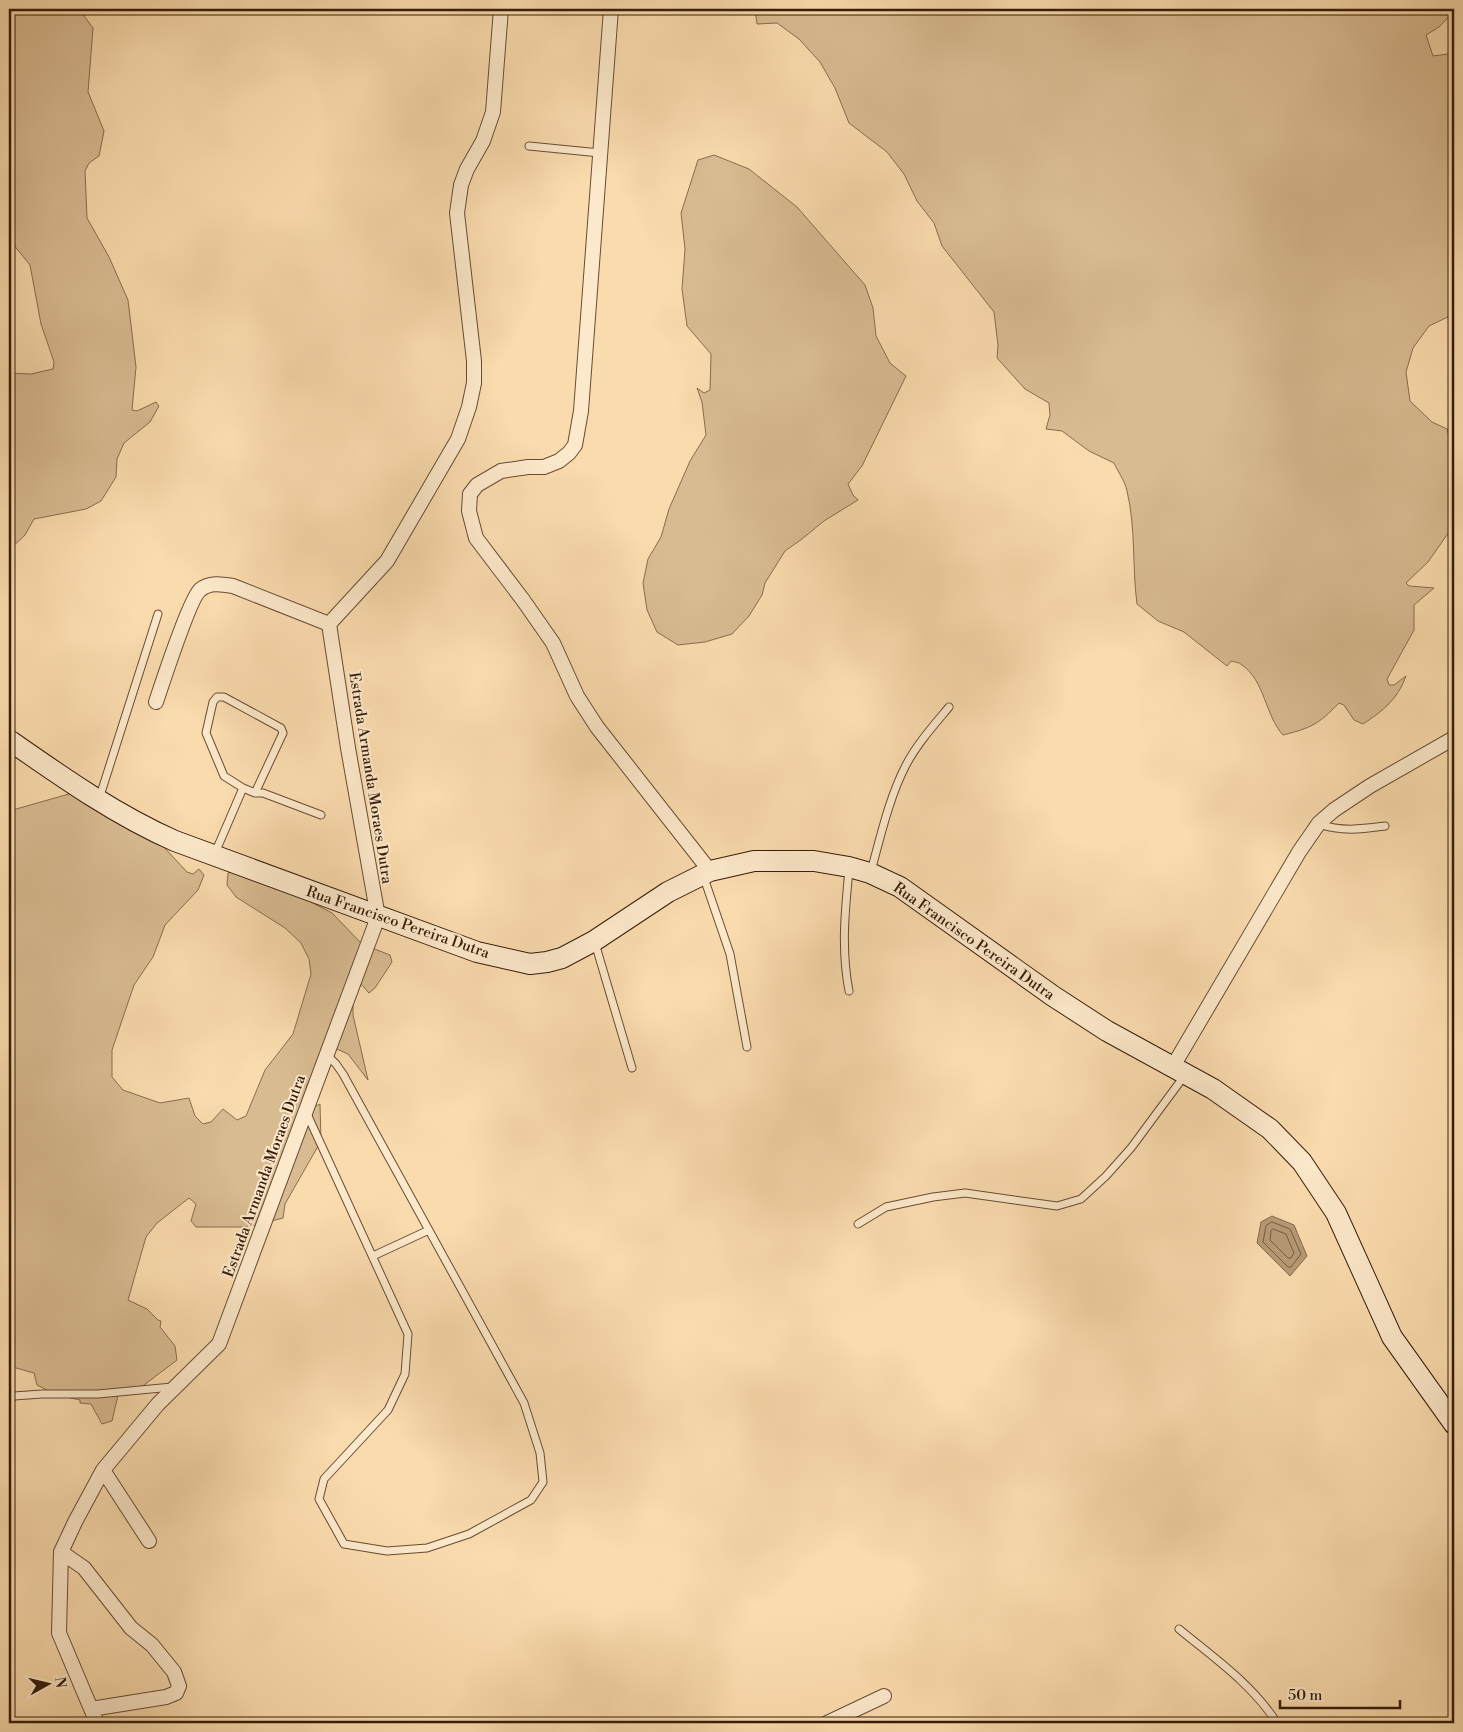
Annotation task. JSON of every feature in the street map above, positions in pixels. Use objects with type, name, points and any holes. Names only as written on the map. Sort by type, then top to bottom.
[{"type":"main road","name":"Rua Francisco Pereira Dutra","points":[[13,747],[147,829],[214,856],[477,952],[530,964],[562,958],[594,940],[668,892],[706,873],[754,861],[814,862],[849,867],[900,887],[1053,996],[1107,1031],[1213,1089],[1270,1129],[1302,1162],[1336,1214],[1392,1337],[1452,1418]]},
{"type":"street","points":[[156,702],[198,591],[208,585],[221,584],[233,586],[329,624],[386,561],[458,439],[469,407],[474,383],[474,361],[457,213],[461,185],[467,169],[483,141],[493,112],[501,9]]},
{"type":"street","points":[[611,9],[581,411],[575,445],[570,453],[559,461],[544,467],[528,467],[502,471],[484,480],[476,485],[470,494],[469,511],[476,538],[524,600],[554,643],[577,696],[597,727],[706,873]]},
{"type":"street","name":"Estrada Armanda Moraes Dutra","points":[[98,1723],[59,1633],[61,1552],[103,1470],[158,1404],[219,1344],[378,917],[348,748],[329,624]]},
{"type":"street","points":[[1178,1071],[1294,860],[1319,823],[1334,810],[1370,786],[1454,738]]},
{"type":"street","points":[[103,1470],[149,1541]]},
{"type":"street","points":[[61,1552],[84,1568],[131,1628],[152,1645],[174,1672],[179,1686],[176,1693],[166,1698],[91,1709]]},
{"type":"street","points":[[826,1723],[884,1696]]},
{"type":"lane","points":[[529,146],[600,152]]},
{"type":"lane","points":[[98,800],[158,614]]},
{"type":"lane","points":[[254,793],[283,733],[281,728],[224,697],[217,697],[213,702],[206,733],[224,776],[254,793],[263,793],[321,815]]},
{"type":"lane","points":[[870,874],[887,810],[906,765],[925,736],[950,707]]},
{"type":"lane","points":[[214,856],[243,788]]},
{"type":"lane","points":[[1319,823],[1331,828],[1347,830],[1385,826]]},
{"type":"lane","points":[[848,991],[844,951],[844,922],[849,867]]},
{"type":"lane","points":[[706,873],[730,954],[747,1047]]},
{"type":"lane","points":[[594,940],[632,1068]]},
{"type":"lane","points":[[306,1111],[408,1334],[405,1374],[388,1410],[324,1479],[319,1499],[344,1544],[387,1551],[427,1548],[469,1534],[531,1500],[543,1482],[540,1453],[524,1403],[343,1074],[327,1055]]},
{"type":"lane","points":[[858,1224],[886,1207],[933,1197],[966,1193],[1057,1206],[1080,1199],[1106,1176],[1131,1148],[1178,1071]]},
{"type":"lane","points":[[373,1256],[429,1230]]},
{"type":"lane","points":[[9,1401],[14,1396],[98,1394],[175,1387]]},
{"type":"lane","points":[[1179,1629],[1239,1677],[1265,1705],[1277,1723]]},
{"type":"shaded area","points":[[9,9],[79,9],[93,28],[88,92],[104,131],[99,156],[89,163],[85,171],[87,218],[109,257],[128,300],[136,367],[132,410],[137,411],[156,402],[159,406],[150,422],[124,443],[117,459],[116,477],[101,501],[86,509],[34,519],[25,535],[9,550],[9,373],[31,374],[53,369],[54,362],[41,324],[30,265],[9,239]]},
{"type":"shaded area","points":[[755,9],[1454,9],[1454,12],[1439,27],[1426,35],[1433,56],[1448,54],[1454,61],[1454,314],[1429,326],[1413,348],[1406,372],[1410,401],[1432,422],[1447,429],[1454,452],[1454,525],[1428,562],[1406,583],[1409,586],[1434,588],[1414,605],[1414,630],[1387,679],[1389,685],[1394,685],[1406,676],[1399,691],[1383,709],[1363,724],[1354,720],[1344,705],[1339,703],[1326,716],[1314,724],[1283,735],[1272,718],[1256,680],[1250,672],[1237,662],[1231,661],[1227,666],[1184,632],[1158,621],[1137,604],[1130,505],[1125,484],[1114,463],[1089,451],[1062,431],[1046,429],[1050,415],[1049,403],[1025,389],[997,358],[998,345],[994,312],[942,246],[934,223],[917,201],[904,174],[887,152],[849,123],[835,88],[820,62],[799,39],[777,23],[757,24]]},
{"type":"shaded area","points":[[714,155],[749,169],[797,207],[865,285],[873,308],[876,336],[890,363],[906,376],[862,466],[848,484],[853,495],[858,500],[824,521],[785,551],[765,583],[762,595],[749,616],[732,634],[705,642],[678,645],[657,632],[647,610],[643,583],[648,559],[661,537],[669,509],[690,461],[706,435],[702,402],[697,388],[704,393],[710,390],[711,354],[687,326],[682,289],[685,249],[681,213],[698,160]]},
{"type":"shaded area","points":[[76,792],[162,845],[187,872],[193,874],[199,869],[204,875],[198,890],[165,925],[153,957],[134,985],[112,1050],[112,1077],[123,1090],[160,1103],[189,1098],[195,1116],[203,1124],[211,1122],[223,1109],[237,1120],[246,1116],[265,1070],[293,1034],[311,974],[309,959],[301,943],[285,928],[236,897],[227,885],[228,873],[234,871],[283,887],[332,913],[362,944],[390,955],[392,962],[375,988],[369,993],[361,984],[353,1004],[353,1015],[368,1080],[348,1054],[337,1049],[320,1060],[307,1085],[299,1115],[320,1104],[321,1141],[285,1204],[283,1218],[248,1227],[196,1227],[191,1221],[196,1204],[189,1198],[157,1223],[146,1237],[128,1300],[147,1309],[161,1321],[160,1327],[175,1346],[177,1360],[140,1388],[119,1391],[112,1421],[102,1424],[91,1404],[80,1403],[80,1400],[57,1395],[37,1385],[34,1373],[9,1366],[9,811]]},
{"type":"water","points":[[1272,1216],[1294,1225],[1307,1256],[1290,1276],[1257,1243],[1261,1222]]}]
